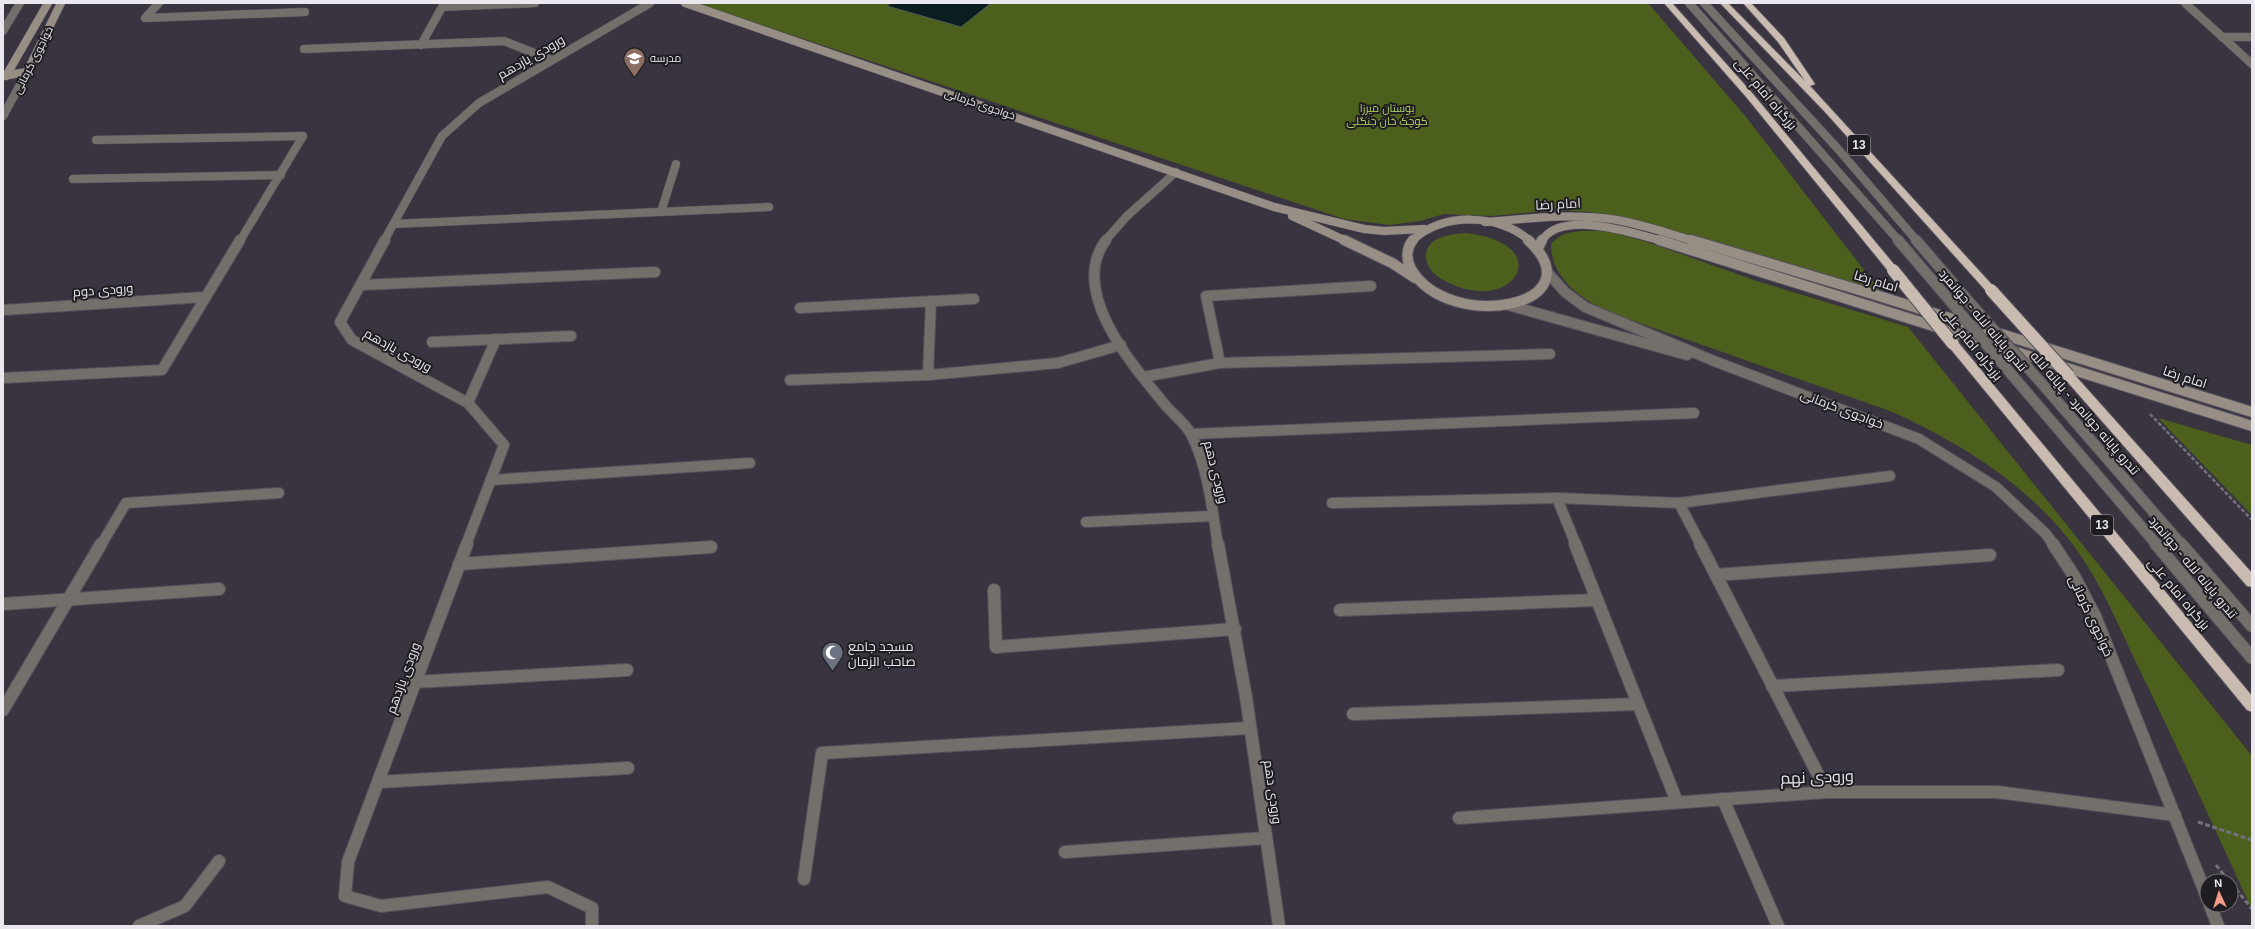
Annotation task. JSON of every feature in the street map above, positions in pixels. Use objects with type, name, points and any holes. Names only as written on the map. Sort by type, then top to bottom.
[{"type":"highway","name":"بزرگراه امام علی","points":[[1668,3],[1750,96],[2252,706]]},
{"type":"highway","name":"13","points":[[1724,3],[1828,110],[2068,375],[2252,582]]},
{"type":"highway","points":[[1748,3],[1781,40],[1828,110]]},
{"type":"main road","name":"خواجوی کرمانی","points":[[4,77],[48,3]]},
{"type":"main road","name":"خواجوی کرمانی","points":[[27,72],[61,3]]},
{"type":"main road","name":"خواجوی کرمانی","points":[[686,3],[1274,207]]},
{"type":"main road","points":[[4,77],[27,72]]},
{"type":"main road","points":[[1274,207],[1364,229],[1424,229]]},
{"type":"main road","points":[[1274,207],[1392,263],[1431,290],[1447,299],[1465,304],[1485,307],[1522,302],[1535,294],[1544,284],[1548,272],[1545,261],[1538,248],[1512,230],[1485,222],[1456,220],[1439,223],[1424,229],[1414,237],[1408,247],[1407,258],[1410,269],[1418,280]]},
{"type":"main road","name":"امام رضا","points":[[1485,222],[1564,214],[1603,216],[1632,222],[2252,412]]},
{"type":"main road","name":"امام رضا","points":[[1538,248],[1543,236],[1560,228],[1587,225],[1618,229],[2252,426]]},
{"type":"street","points":[[4,28],[20,3]]},
{"type":"street","points":[[159,3],[145,18],[305,12]]},
{"type":"street","points":[[421,44],[442,7],[535,3]]},
{"type":"street","name":"ورودی یازدهم","points":[[592,926],[592,908],[548,887],[381,906],[345,896],[348,862],[504,445],[468,403],[352,340],[340,322],[442,136],[479,103],[650,3]]},
{"type":"street","name":"تندرو پایانه لاله - جوانمرد","points":[[1689,3],[1800,127],[1951,302],[2252,658]]},
{"type":"street","name":"تندرو پایانه جوانمرد - پایانه لاله","points":[[1704,3],[1838,149],[2252,626]]},
{"type":"street","points":[[2185,3],[2252,64]]},
{"type":"street","points":[[2222,37],[2252,38]]},
{"type":"street","points":[[304,49],[504,41],[552,60]]},
{"type":"street","name":"خواجوی کرمانی","points":[[3,116],[27,72]]},
{"type":"street","points":[[3,378],[162,370],[205,297],[281,175],[303,136],[96,140]]},
{"type":"street","points":[[661,212],[676,164]]},
{"type":"street","name":"ورودی دهم","points":[[1176,172],[1101,244],[1094,266],[1095,290],[1103,314],[1143,377],[1191,434],[1205,479],[1235,629],[1279,926]]},
{"type":"street","points":[[73,179],[281,175]]},
{"type":"street","points":[[394,224],[769,207]]},
{"type":"street","points":[[361,285],[656,272]]},
{"type":"street","points":[[1548,272],[1565,292],[1585,307],[1714,361]]},
{"type":"street","points":[[1220,363],[1206,296],[1370,286]]},
{"type":"street","name":"ورودی دوم","points":[[3,310],[205,297]]},
{"type":"street","points":[[800,308],[974,299]]},
{"type":"street","points":[[928,375],[931,301]]},
{"type":"street","points":[[1508,304],[1652,346],[1714,361]]},
{"type":"street","points":[[432,342],[571,336]]},
{"type":"street","points":[[468,403],[496,339]]},
{"type":"street","points":[[790,380],[928,375],[1058,363],[1122,345]]},
{"type":"street","points":[[1143,377],[1220,363],[1550,354]]},
{"type":"street","name":"خواجوی کرمانی","points":[[1714,361],[1919,439],[1996,487],[2046,534],[2074,576],[2095,616],[2199,876]]},
{"type":"street","points":[[1191,434],[1694,413]]},
{"type":"street","points":[[491,480],[750,463]]},
{"type":"street","points":[[1332,503],[1557,498],[1679,503],[1890,476]]},
{"type":"street","points":[[3,710],[126,503],[279,493]]},
{"type":"street","points":[[1557,498],[1677,802]]},
{"type":"street","points":[[1679,503],[1827,792]]},
{"type":"street","points":[[1086,522],[1212,516]]},
{"type":"street","points":[[459,564],[711,547]]},
{"type":"street","points":[[1716,575],[1990,554]]},
{"type":"street","points":[[3,604],[219,589]]},
{"type":"street","points":[[994,590],[996,646],[1235,629]]},
{"type":"street","points":[[1340,610],[1597,600]]},
{"type":"street","points":[[415,682],[628,670]]},
{"type":"street","points":[[1772,686],[2058,670]]},
{"type":"street","points":[[1353,714],[1638,704]]},
{"type":"street","points":[[804,879],[822,753],[1250,728]]},
{"type":"street","points":[[378,782],[628,768]]},
{"type":"street","name":"ورودی نهم","points":[[1459,818],[1827,792],[1997,792],[2175,815]]},
{"type":"street","points":[[1723,799],[1778,926]]},
{"type":"street","points":[[1065,852],[1266,838]]},
{"type":"street","points":[[139,926],[185,906],[219,861]]},
{"type":"street","points":[[2213,913],[2218,926]]},
{"type":"path","points":[[2125,387],[2252,520]]},
{"type":"path","points":[[2175,815],[2252,840]]},
{"type":"path","points":[[2239,893],[2252,909]]},
{"type":"green space","name":"بوستان میرزا کوچک خان جنگلی","points":[[696,3],[1648,3],[1746,117],[1881,292],[1643,223],[1590,212],[1558,210],[1491,216],[1444,214],[1420,221],[1389,225],[1344,219]]},
{"type":"green space","points":[[1579,231],[1615,233],[1647,242],[1757,281],[1908,327],[2252,756],[2252,910],[2239,882],[2239,873],[2235,873],[2175,743],[2102,592],[2085,562],[2067,537],[2046,514],[2023,492],[1998,473],[1972,455],[1918,424],[1890,411],[1614,314],[1592,303],[1571,288],[1563,279],[1552,257],[1551,244],[1556,239],[1567,233]]},
{"type":"green space","points":[[1466,233],[1495,240],[1512,250],[1518,263],[1516,275],[1506,285],[1489,291],[1468,290],[1443,280],[1430,269],[1426,254],[1431,243],[1448,235]]},
{"type":"green space","points":[[2158,418],[2252,445],[2252,515]]},
{"type":"shaded area","points":[[891,3],[990,4],[961,27],[887,6]]},
{"type":"place","name":"مدرسه","points":[[634,78]]},
{"type":"place","name":"مسجد جامع صاحب الزمان","points":[[832,672]]}]
